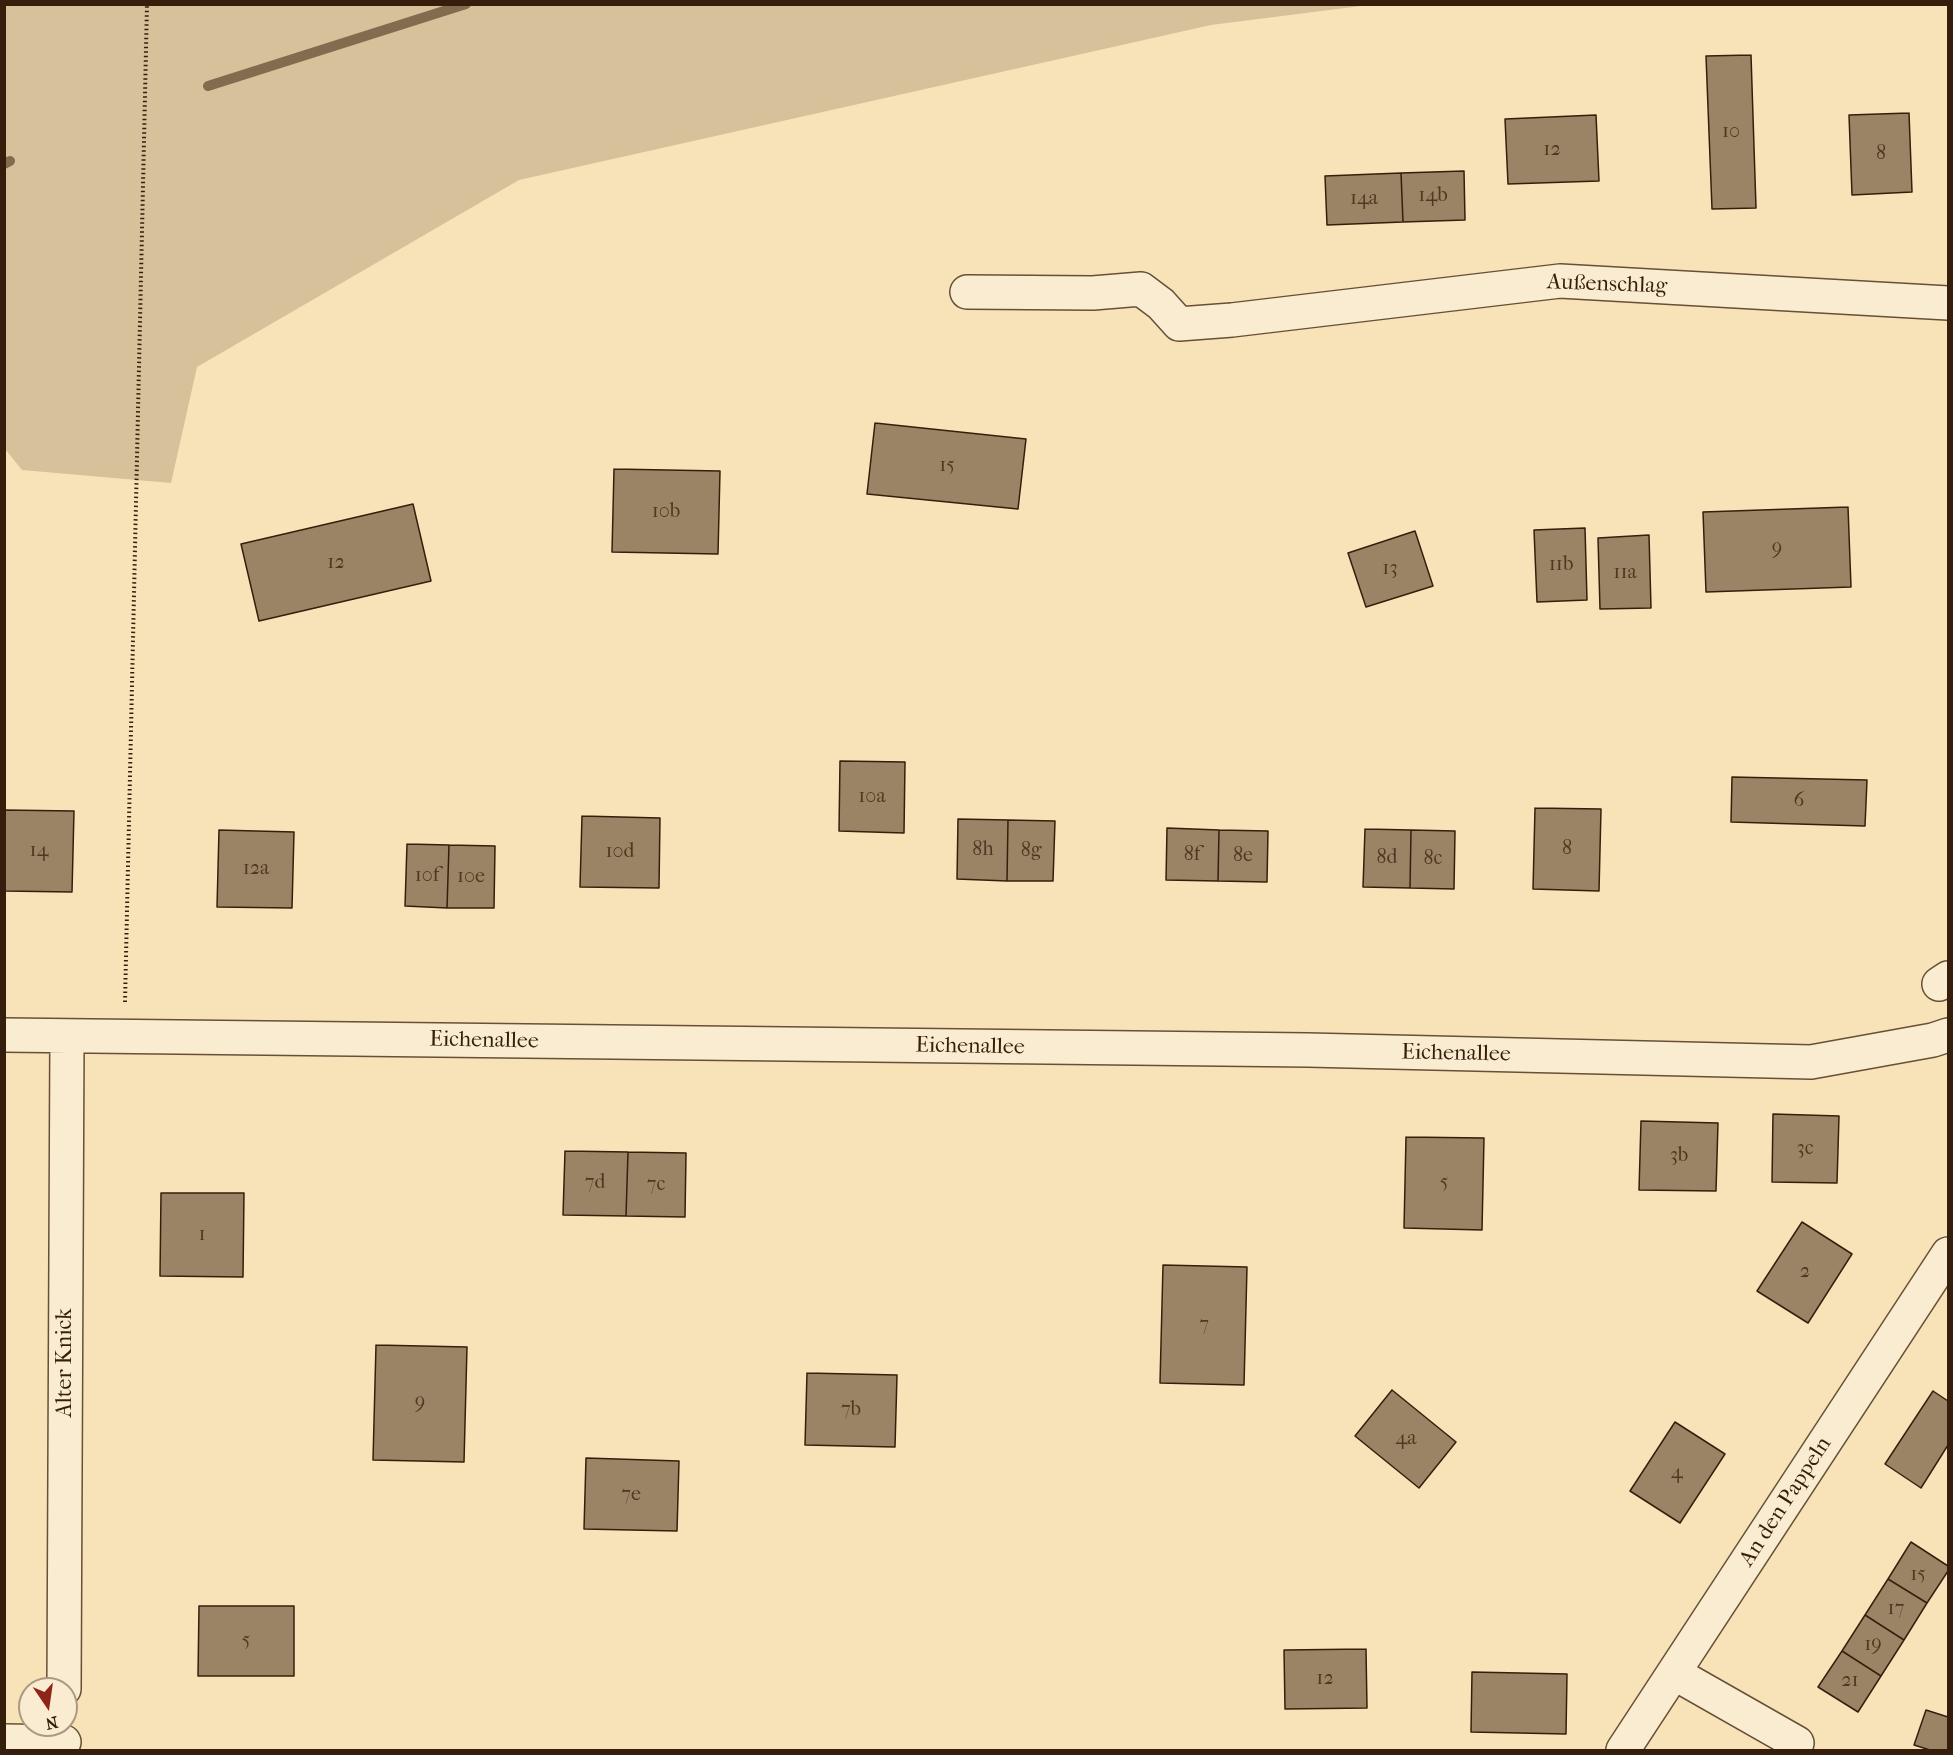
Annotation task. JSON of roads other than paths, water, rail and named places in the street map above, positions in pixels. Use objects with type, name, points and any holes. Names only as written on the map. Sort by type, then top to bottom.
[{"type":"street","name":"Außenschlag","points":[[967,292],[1093,293],[1142,289],[1161,304],[1179,324],[1232,320],[1560,281],[1948,303]]},
{"type":"street","name":"Eichenallee","points":[[4,1035],[1308,1050],[1810,1062],[1943,1046]]},
{"type":"street","name":"Alter Knick","points":[[64,1677],[67,1036]]},
{"type":"street","name":"An den Pappeln","points":[[1623,1750],[1948,1254]]},
{"type":"street","points":[[1674,1673],[1797,1743]]},
{"type":"street","points":[[4,1741],[64,1739]]},
{"type":"waterway","points":[[208,86],[466,4]]},
{"type":"waterway","points":[[4,164],[10,161]]}]
